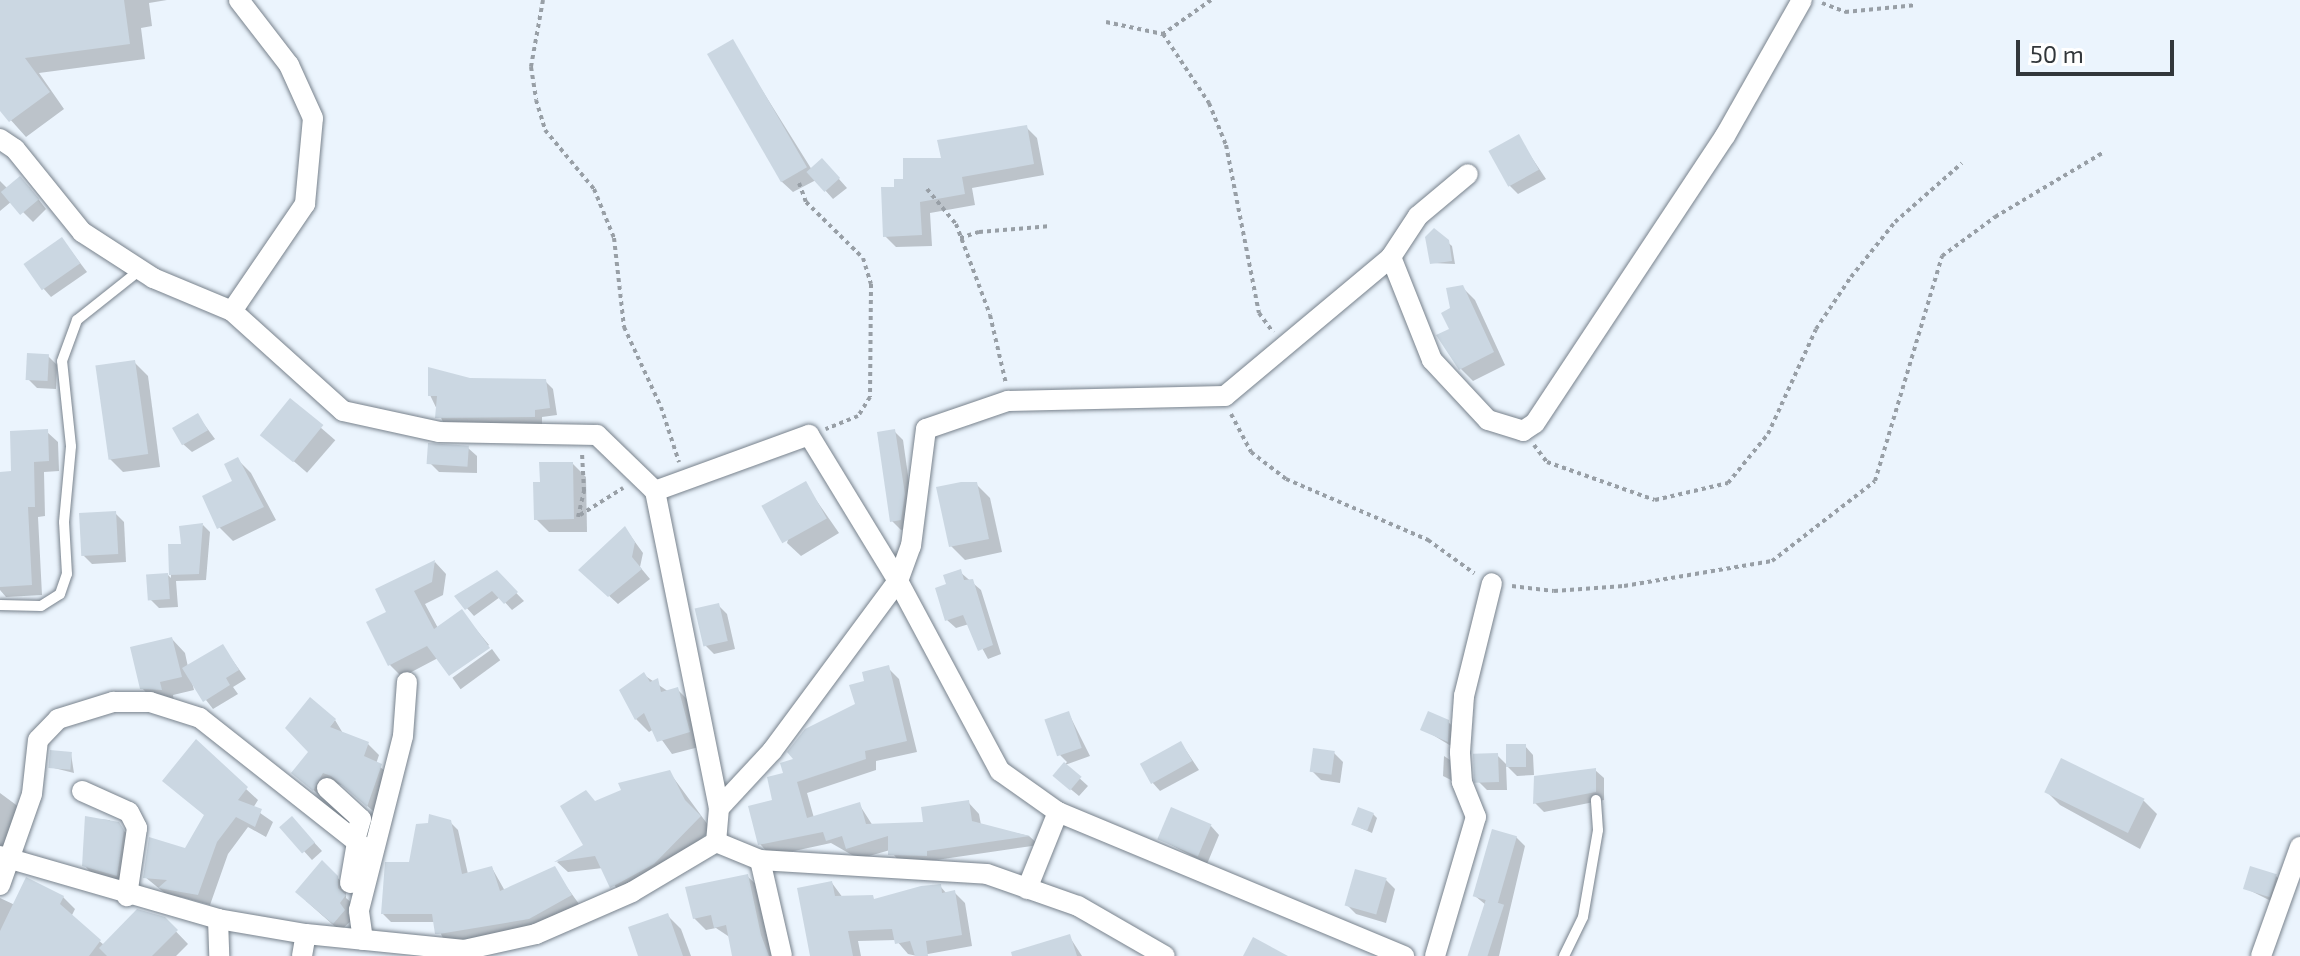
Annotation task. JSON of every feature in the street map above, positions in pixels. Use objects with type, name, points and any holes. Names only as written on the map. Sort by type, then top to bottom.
[{"type":"street","points":[[232,311],[305,204],[313,118],[289,65],[239,0]]},
{"type":"street","points":[[1391,257],[1432,360],[1488,420],[1523,431],[1535,423],[1725,136],[1802,0]]},
{"type":"street","points":[[0,139],[15,149],[82,232],[140,270],[232,311],[343,411],[439,432],[597,435],[648,484],[719,808],[716,842]]},
{"type":"street","points":[[719,808],[772,751],[898,581],[911,546],[926,429],[1008,401],[1225,396],[1391,257],[1418,216],[1468,174]]},
{"type":"street","points":[[648,484],[683,480],[809,435],[898,581],[1000,771],[1058,812],[1404,956]]},
{"type":"street","points":[[1435,956],[1476,817],[1462,782],[1460,752],[1464,696],[1492,583]]},
{"type":"street","points":[[350,883],[403,736],[407,682]]},
{"type":"street","points":[[0,885],[6,857],[32,794],[38,740],[58,719],[113,702],[150,702],[200,718],[361,846]]},
{"type":"street","points":[[327,788],[361,819],[359,910],[378,946]]},
{"type":"street","points":[[82,791],[129,812],[137,828],[127,896]]},
{"type":"street","points":[[1027,889],[1058,812]]},
{"type":"street","points":[[716,842],[760,860],[987,874],[1078,906],[1165,956]]},
{"type":"street","points":[[6,857],[127,896],[218,919],[378,946],[464,950],[536,934],[632,892],[716,842]]},
{"type":"street","points":[[2261,956],[2300,847]]},
{"type":"street","points":[[760,860],[782,956]]},
{"type":"street","points":[[218,919],[219,956]]},
{"type":"street","points":[[302,956],[306,934]]},
{"type":"lane","points":[[0,605],[41,606],[60,594],[67,574],[64,522],[71,446],[62,361],[77,320],[140,270]]},
{"type":"lane","points":[[1564,956],[1583,917],[1598,830],[1596,800]]},
{"type":"path","points":[[543,0],[531,67],[536,100],[545,130],[594,189],[614,238],[624,327],[661,407],[683,480]]},
{"type":"path","points":[[1163,34],[1211,0]]},
{"type":"path","points":[[1812,0],[1845,12],[1917,5]]},
{"type":"path","points":[[1106,22],[1163,34],[1209,103],[1226,145],[1259,313],[1284,347]]},
{"type":"path","points":[[1225,396],[1251,452],[1286,479],[1428,540],[1492,583],[1554,591],[1624,586],[1772,561],[1875,481],[1942,256],[2104,152]]},
{"type":"path","points":[[1523,431],[1547,462],[1655,500],[1728,483],[1768,434],[1816,329],[1851,277],[1895,222],[1962,163]]},
{"type":"path","points":[[799,183],[806,202],[863,258],[871,284],[874,328],[870,397],[858,416],[809,435]]},
{"type":"path","points":[[927,189],[956,224],[990,315],[1008,401]]},
{"type":"path","points":[[960,238],[979,232],[1051,226]]},
{"type":"path","points":[[578,435],[584,462],[578,517],[648,484]]},
{"type":"building","points":[[0,0],[124,0],[130,44],[25,58],[50,92],[9,122],[0,111]]},
{"type":"building","points":[[733,39],[807,167],[781,182],[707,54]]},
{"type":"building","points":[[1027,125],[1034,164],[962,177],[965,194],[920,202],[922,235],[883,237],[881,187],[894,187],[894,179],[903,179],[903,158],[941,158],[937,140]]},
{"type":"building","points":[[1519,134],[1539,170],[1508,187],[1488,151]]},
{"type":"building","points":[[822,158],[840,178],[824,192],[806,172]]},
{"type":"building","points":[[20,176],[39,199],[20,215],[1,192]]},
{"type":"building","points":[[1434,228],[1449,240],[1452,261],[1430,264],[1425,237]]},
{"type":"building","points":[[62,237],[80,263],[42,290],[23,264]]},
{"type":"building","points":[[1463,285],[1494,352],[1459,370],[1436,335],[1449,329],[1441,313],[1450,308],[1446,288]]},
{"type":"building","points":[[27,353],[49,354],[48,381],[26,380]]},
{"type":"building","points":[[135,360],[148,454],[109,460],[95,366]]},
{"type":"building","points":[[428,367],[470,378],[546,379],[550,408],[535,410],[535,417],[435,418],[437,396],[428,396]]},
{"type":"building","points":[[290,398],[323,425],[293,462],[260,435]]},
{"type":"building","points":[[198,413],[208,430],[182,445],[172,428]]},
{"type":"building","points":[[48,429],[49,461],[34,462],[35,507],[28,507],[32,585],[0,587],[0,472],[11,471],[10,431]]},
{"type":"building","points":[[895,429],[905,494],[901,520],[890,522],[877,432]]},
{"type":"building","points":[[428,443],[469,446],[467,467],[427,464]]},
{"type":"building","points":[[238,457],[264,507],[217,529],[202,496],[232,481],[224,464]]},
{"type":"building","points":[[539,462],[573,462],[574,519],[534,520],[533,482],[540,482]]},
{"type":"building","points":[[806,481],[827,519],[782,543],[761,506]]},
{"type":"building","points":[[977,482],[989,539],[949,547],[936,487]]},
{"type":"building","points":[[116,511],[118,554],[81,556],[79,513]]},
{"type":"building","points":[[203,523],[199,574],[169,575],[168,544],[181,544],[179,526]]},
{"type":"building","points":[[625,526],[635,542],[632,557],[642,569],[608,597],[578,570]]},
{"type":"building","points":[[435,560],[432,582],[414,591],[434,629],[462,609],[490,648],[449,676],[427,646],[388,666],[366,622],[386,612],[375,589]]},
{"type":"building","points":[[961,569],[964,580],[973,579],[993,645],[978,651],[963,615],[945,621],[935,588],[946,584],[943,575]]},
{"type":"building","points":[[497,570],[518,592],[504,604],[492,591],[465,610],[454,596]]},
{"type":"building","points":[[168,573],[170,599],[148,600],[146,575]]},
{"type":"building","points":[[719,603],[728,641],[703,647],[695,609]]},
{"type":"building","points":[[172,637],[182,677],[160,682],[162,690],[140,689],[130,647]]},
{"type":"building","points":[[223,644],[239,670],[226,678],[230,685],[203,702],[182,668]]},
{"type":"building","points":[[889,665],[907,741],[865,751],[866,759],[797,782],[807,818],[860,802],[866,824],[923,822],[921,807],[969,800],[972,821],[1030,836],[927,851],[927,856],[888,855],[888,836],[846,849],[842,836],[826,841],[823,832],[758,845],[748,806],[772,800],[767,777],[783,773],[780,763],[793,759],[787,752],[805,729],[855,704],[849,685],[864,681],[862,672]]},
{"type":"building","points":[[644,672],[650,682],[658,678],[661,692],[678,687],[690,732],[657,742],[644,713],[635,720],[619,690]]},
{"type":"building","points":[[310,697],[336,719],[330,727],[369,742],[364,756],[382,764],[367,807],[331,776],[323,773],[313,791],[291,773],[308,752],[285,728]]},
{"type":"building","points":[[1069,711],[1082,748],[1057,756],[1044,719]]},
{"type":"building","points":[[1428,711],[1449,720],[1448,742],[1420,730]]},
{"type":"building","points":[[196,739],[248,787],[238,800],[262,809],[255,827],[236,817],[217,842],[198,895],[158,888],[167,880],[143,878],[149,837],[185,848],[204,815],[162,781]]},
{"type":"building","points":[[1181,741],[1192,761],[1151,784],[1140,764]]},
{"type":"building","points":[[1506,744],[1526,744],[1526,767],[1506,767]]},
{"type":"building","points":[[1313,748],[1335,751],[1331,775],[1310,772]]},
{"type":"building","points":[[50,750],[72,752],[70,770],[48,768]]},
{"type":"building","points":[[1498,753],[1499,782],[1474,783],[1473,754]]},
{"type":"building","points":[[2061,758],[2145,799],[2128,833],[2044,792]]},
{"type":"building","points":[[1064,762],[1082,777],[1070,791],[1052,776]]},
{"type":"building","points":[[1596,768],[1596,792],[1533,804],[1534,776]]},
{"type":"building","points":[[670,770],[685,800],[701,816],[654,864],[610,888],[595,856],[554,862],[583,845],[560,806],[586,790],[595,801],[621,790],[618,783]]},
{"type":"building","points":[[1171,807],[1212,824],[1198,856],[1157,839]]},
{"type":"building","points":[[1358,807],[1374,813],[1367,831],[1351,825]]},
{"type":"building","points":[[429,814],[451,820],[462,874],[492,866],[500,891],[555,866],[572,895],[529,919],[439,934],[435,934],[432,914],[381,914],[385,862],[409,862],[416,824],[428,823]]},
{"type":"building","points":[[85,816],[119,822],[124,830],[117,876],[82,866]]},
{"type":"building","points":[[292,816],[315,842],[302,854],[279,827]]},
{"type":"building","points":[[1492,829],[1517,836],[1498,903],[1473,896]]},
{"type":"building","points":[[322,860],[338,876],[338,888],[346,895],[340,903],[345,910],[333,924],[295,892]]},
{"type":"building","points":[[2250,866],[2277,874],[2270,897],[2243,889]]},
{"type":"building","points":[[1355,869],[1387,878],[1376,915],[1345,906]]},
{"type":"building","points":[[748,874],[761,935],[769,956],[732,956],[726,925],[714,928],[711,915],[693,919],[685,887]]},
{"type":"building","points":[[26,877],[64,896],[60,904],[101,940],[89,956],[0,956],[0,931]]},
{"type":"building","points":[[832,881],[835,896],[873,895],[874,899],[921,886],[941,884],[942,893],[955,890],[962,935],[926,941],[928,956],[915,956],[910,941],[895,944],[892,929],[848,931],[853,956],[810,956],[797,888]]},
{"type":"building","points":[[1486,899],[1504,905],[1487,956],[1467,956]]},
{"type":"building","points":[[137,909],[165,917],[178,930],[152,956],[107,956],[99,948]]},
{"type":"building","points":[[668,913],[683,956],[638,956],[628,927]]},
{"type":"building","points":[[1070,934],[1077,956],[1012,956],[1011,952]]},
{"type":"building","points":[[1253,937],[1288,956],[1243,956]]}]
